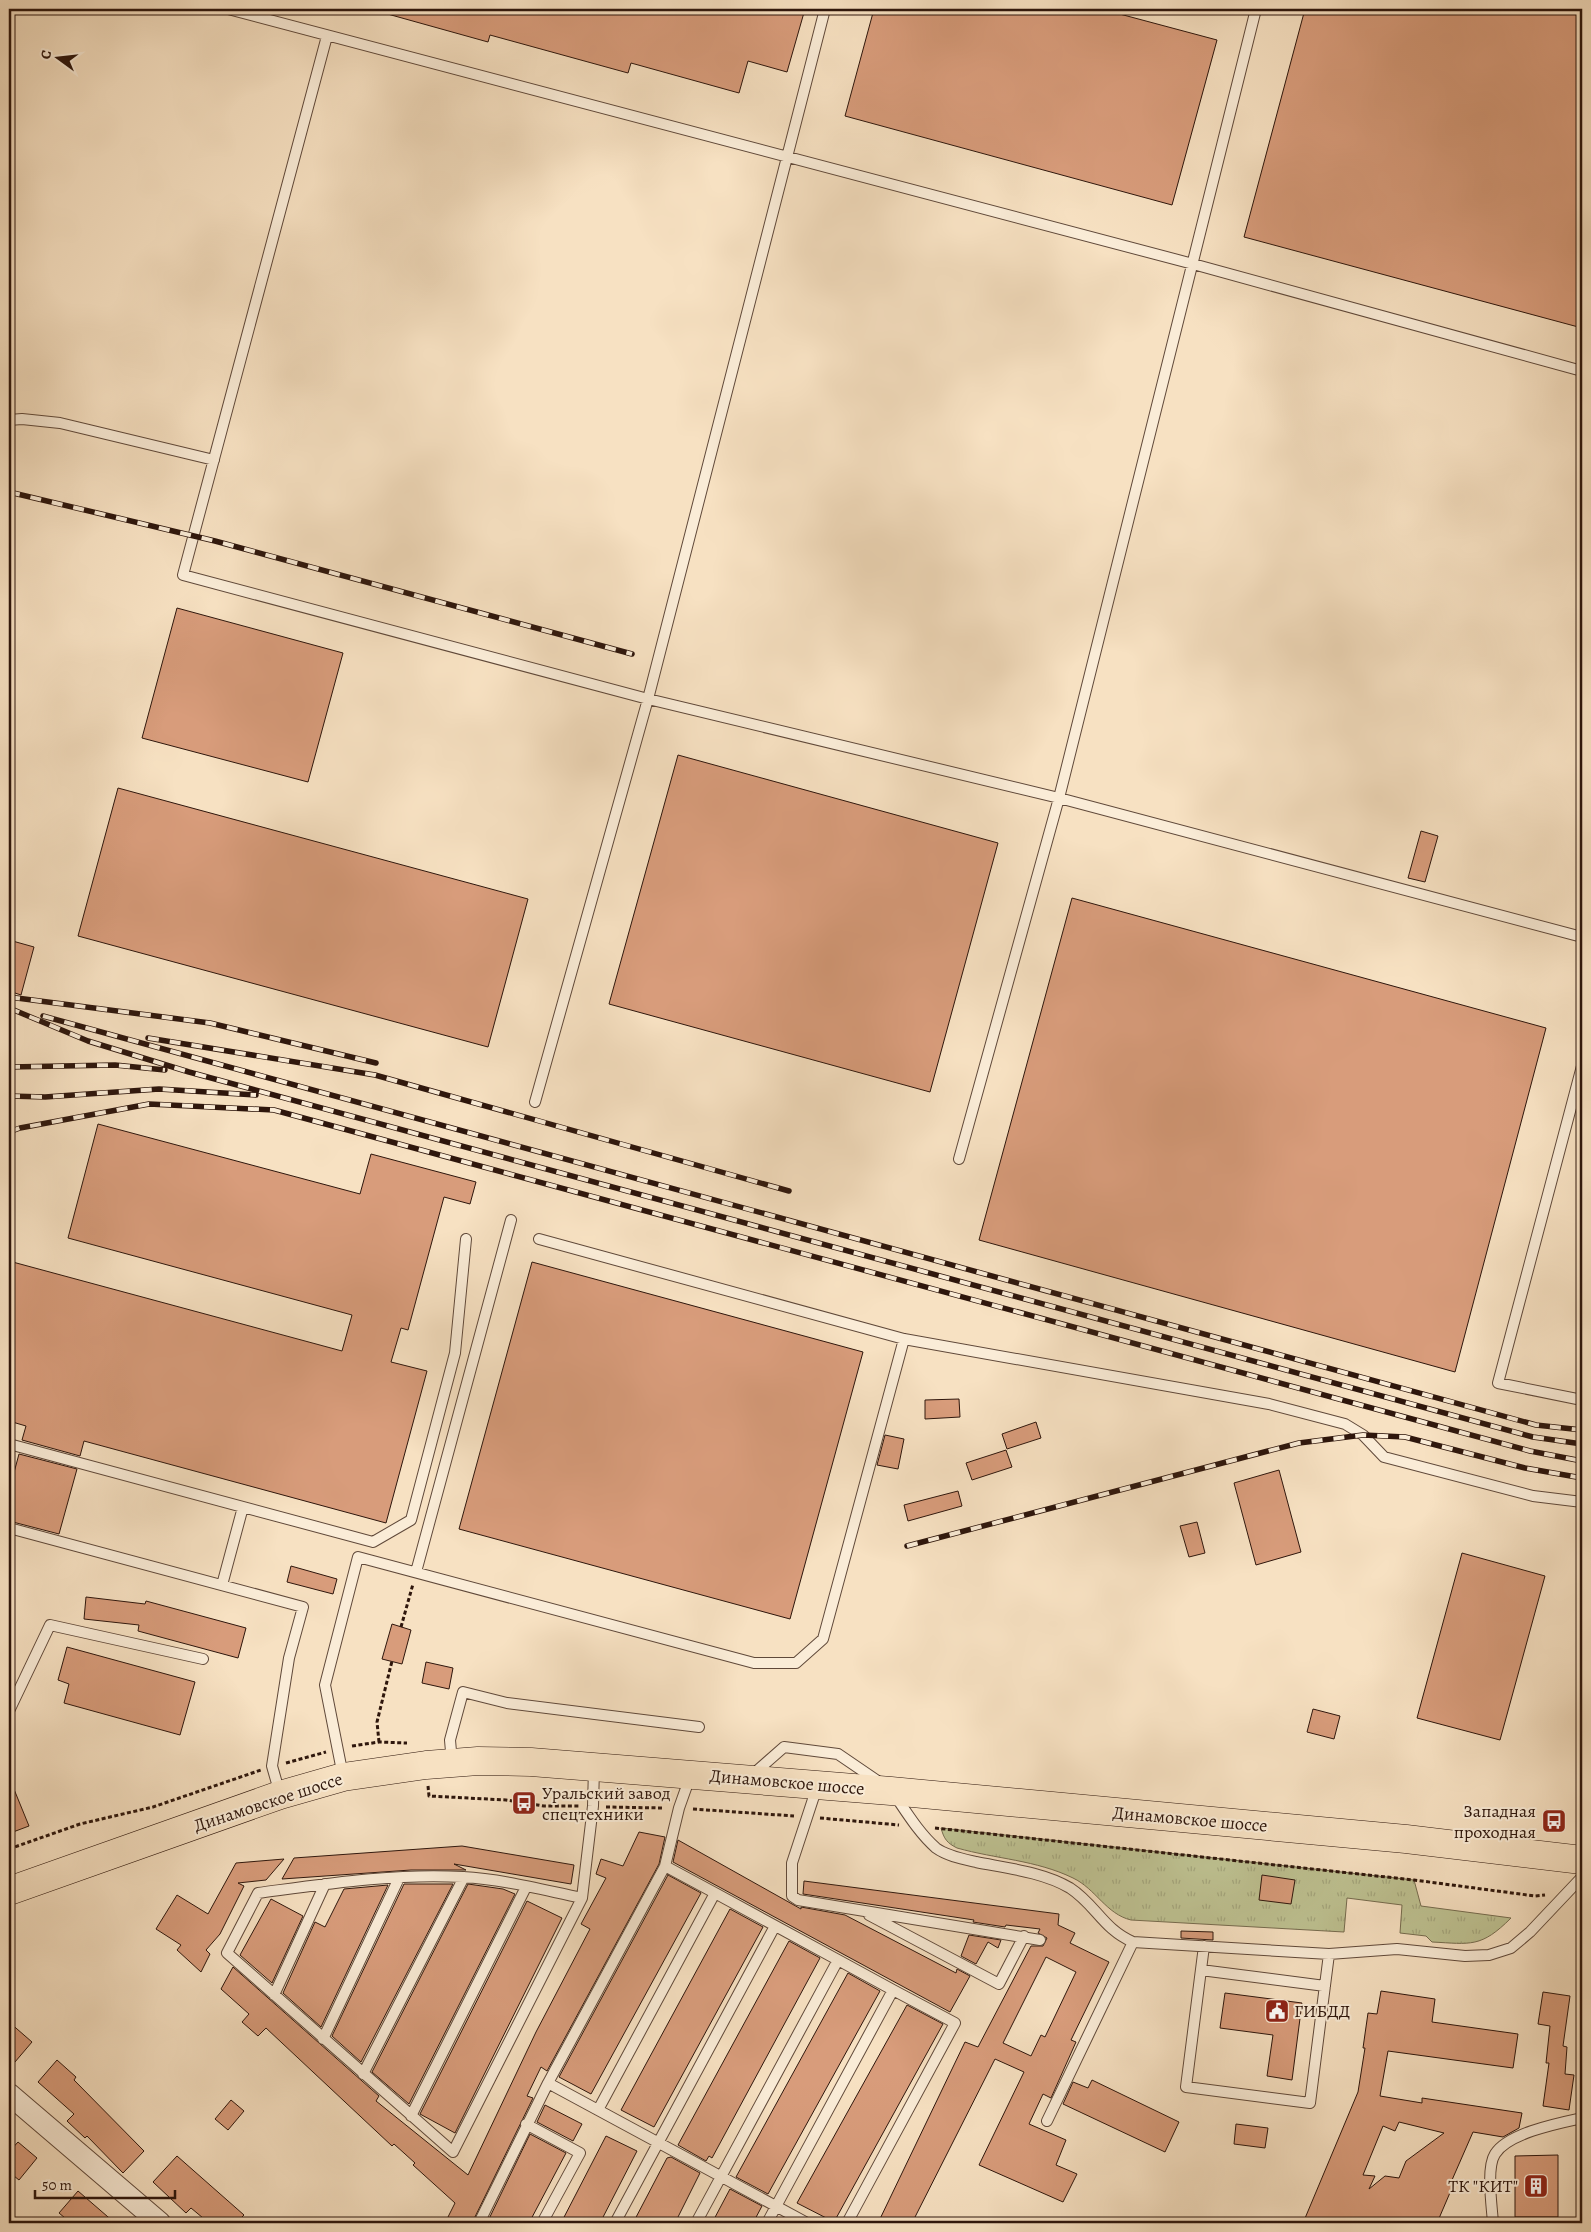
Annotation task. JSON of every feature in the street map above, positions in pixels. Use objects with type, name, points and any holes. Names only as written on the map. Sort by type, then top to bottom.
[{"type":"main road","name":"Динамовское шоссе","points":[[9,1889],[280,1795],[343,1776],[487,1761],[691,1774],[891,1791],[1396,1838],[1582,1860]]},
{"type":"street","points":[[9,2094],[160,2223]]},
{"type":"lane","points":[[228,9],[1193,264],[1582,371]]},
{"type":"lane","points":[[535,1102],[648,699],[825,9]]},
{"type":"lane","points":[[959,1159],[1059,798],[1193,264],[1254,9]]},
{"type":"lane","points":[[327,36],[183,575],[648,699],[1059,798],[1582,937]]},
{"type":"lane","points":[[9,420],[22,419],[60,422],[214,460]]},
{"type":"lane","points":[[1582,1066],[1498,1383],[1582,1400]]},
{"type":"lane","points":[[416,1572],[511,1220]]},
{"type":"lane","points":[[9,1444],[373,1542],[410,1520],[455,1353],[466,1239]]},
{"type":"lane","points":[[539,1239],[904,1339],[1269,1404],[1345,1424],[1363,1435],[1384,1457],[1532,1496],[1582,1502]]},
{"type":"lane","points":[[343,1776],[325,1685],[358,1557],[754,1663],[796,1664],[823,1639],[904,1339]]},
{"type":"lane","points":[[222,1585],[243,1507]]},
{"type":"lane","points":[[9,1528],[303,1607],[289,1658],[272,1766],[280,1795]]},
{"type":"lane","points":[[9,1711],[50,1625],[203,1659]]},
{"type":"lane","points":[[439,1765],[450,1740],[463,1692],[507,1704],[699,1726]]},
{"type":"lane","points":[[747,1780],[784,1747],[838,1754],[891,1791],[916,1827],[938,1849],[956,1857],[1045,1877],[1070,1888],[1088,1901],[1105,1924],[1119,1936],[1133,1942],[1329,1954],[1398,1949],[1465,1956],[1489,1955],[1512,1948],[1530,1932],[1582,1877]]},
{"type":"lane","points":[[582,1898],[464,1877],[400,1878],[325,1884],[258,1893],[227,1953],[453,2152],[582,1898],[593,1806],[594,1767]]},
{"type":"lane","points":[[479,2223],[526,2124],[665,1866],[691,1774]]},
{"type":"lane","points":[[817,1786],[792,1863],[792,1896],[798,1900],[1040,1940]]},
{"type":"lane","points":[[665,1866],[955,2023],[847,2223]]},
{"type":"lane","points":[[363,2074],[464,1877]]},
{"type":"lane","points":[[323,2039],[400,1878]]},
{"type":"lane","points":[[274,1995],[325,1884]]},
{"type":"lane","points":[[410,2116],[526,1887]]},
{"type":"lane","points":[[598,2110],[715,1893]]},
{"type":"lane","points":[[862,1911],[1000,1984],[1024,1936]]},
{"type":"lane","points":[[615,2223],[775,1926]]},
{"type":"lane","points":[[1047,2122],[1133,1942]]},
{"type":"lane","points":[[1204,1946],[1186,2087],[1310,2103],[1329,1954]]},
{"type":"lane","points":[[696,2223],[838,1960]]},
{"type":"lane","points":[[1201,1970],[1325,1986]]},
{"type":"lane","points":[[767,2223],[893,1990]]},
{"type":"lane","points":[[548,2083],[807,2223]]},
{"type":"lane","points":[[1493,2223],[1490,2170],[1494,2154],[1509,2142],[1534,2130],[1582,2118]]},
{"type":"lane","points":[[526,2124],[580,2153],[542,2223]]},
{"type":"path","points":[[402,1627],[416,1572]]},
{"type":"path","points":[[378,1742],[377,1722],[392,1661]]},
{"type":"path","points":[[9,1849],[80,1824],[153,1807],[272,1766],[337,1749],[378,1742],[424,1744],[439,1765],[429,1796],[506,1800],[544,1806],[680,1808],[941,1828],[1404,1879],[1535,1896],[1567,1892]]},
{"type":"green space","points":[[941,1828],[1414,1880],[1421,1906],[1511,1918],[1491,1935],[1475,1942],[1466,1943],[1432,1942],[1426,1936],[1400,1933],[1402,1905],[1347,1898],[1344,1932],[1131,1920],[1122,1917],[1108,1907],[1088,1888],[1073,1878],[1030,1863],[957,1848],[946,1840]]},
{"type":"building","points":[[384,9],[805,9],[787,72],[748,61],[739,93],[631,63],[628,73],[490,35],[488,42],[384,13]]},
{"type":"building","points":[[874,9],[1101,9],[1217,40],[1172,205],[845,116]]},
{"type":"building","points":[[1305,9],[1582,9],[1582,328],[1244,237]]},
{"type":"building","points":[[177,608],[343,653],[308,782],[142,738]]},
{"type":"building","points":[[678,755],[998,843],[930,1092],[609,1004]]},
{"type":"building","points":[[118,788],[528,899],[488,1047],[78,936]]},
{"type":"building","points":[[1421,831],[1438,836],[1425,882],[1408,878]]},
{"type":"building","points":[[1072,898],[1546,1028],[1455,1372],[979,1240]]},
{"type":"building","points":[[9,940],[34,947],[21,995],[9,991]]},
{"type":"building","points":[[98,1124],[360,1194],[371,1154],[476,1182],[470,1204],[444,1197],[408,1330],[401,1328],[391,1362],[427,1371],[386,1523],[84,1441],[80,1456],[22,1440],[26,1426],[9,1421],[9,1261],[342,1351],[352,1315],[68,1238]]},
{"type":"building","points":[[532,1262],[863,1352],[790,1619],[459,1529]]},
{"type":"building","points":[[959,1399],[960,1417],[925,1419],[925,1400]]},
{"type":"building","points":[[1036,1422],[1041,1438],[1007,1449],[1002,1434]]},
{"type":"building","points":[[885,1435],[904,1439],[898,1469],[877,1465]]},
{"type":"building","points":[[1006,1450],[1012,1467],[972,1480],[966,1463]]},
{"type":"building","points":[[19,1454],[77,1469],[59,1534],[9,1521],[9,1491]]},
{"type":"building","points":[[1279,1470],[1301,1552],[1256,1565],[1234,1483]]},
{"type":"building","points":[[958,1491],[962,1506],[908,1521],[904,1505]]},
{"type":"building","points":[[1197,1522],[1205,1553],[1189,1557],[1180,1526]]},
{"type":"building","points":[[1462,1553],[1545,1576],[1500,1740],[1417,1718]]},
{"type":"building","points":[[291,1566],[337,1579],[333,1594],[287,1582]]},
{"type":"building","points":[[86,1597],[145,1604],[146,1601],[246,1628],[238,1658],[138,1631],[139,1625],[84,1619]]},
{"type":"building","points":[[392,1624],[411,1630],[402,1664],[382,1659]]},
{"type":"building","points":[[67,1647],[195,1682],[180,1735],[64,1703],[69,1684],[58,1680]]},
{"type":"building","points":[[426,1662],[453,1668],[449,1689],[422,1683]]},
{"type":"building","points":[[1313,1709],[1340,1716],[1334,1739],[1307,1732]]},
{"type":"building","points":[[9,1777],[29,1826],[13,1832],[9,1821]]},
{"type":"building","points":[[639,1832],[665,1837],[659,1864],[547,2071],[541,2067],[527,2096],[533,2098],[472,2223],[461,2223],[448,2217],[455,2203],[413,2165],[415,2163],[394,2144],[392,2146],[266,2028],[258,2036],[242,2022],[249,2014],[221,1989],[233,1967],[379,2096],[376,2101],[468,2175],[536,2032],[590,1929],[581,1924],[606,1878],[596,1874],[601,1859],[623,1866]]},
{"type":"building","points":[[678,1840],[801,1909],[801,1907],[845,1915],[956,1973],[957,1969],[970,1976],[950,2012],[673,1862]]},
{"type":"building","points":[[462,1846],[574,1865],[571,1884],[454,1864],[466,1870],[411,1870],[282,1879],[294,1858]]},
{"type":"building","points":[[284,1859],[266,1880],[238,1883],[244,1886],[220,1934],[206,1950],[210,1954],[201,1972],[177,1950],[181,1945],[156,1929],[177,1895],[208,1914],[236,1863]]},
{"type":"building","points":[[668,1875],[701,1893],[591,2094],[559,2077]]},
{"type":"building","points":[[1262,1875],[1295,1880],[1291,1904],[1259,1900]]},
{"type":"building","points":[[804,1881],[1059,1914],[1058,1925],[1075,1933],[1070,1943],[1109,1962],[1071,2040],[1076,2042],[1051,2098],[1043,2094],[1029,2124],[1066,2140],[1056,2165],[1077,2174],[1063,2202],[979,2165],[1024,2072],[995,2059],[912,2223],[878,2223],[965,2042],[978,2047],[1031,1946],[1043,1946],[1047,1938],[1038,1933],[1040,1929],[1006,1925],[1005,1927],[973,1922],[974,1920],[803,1894]],"holes":[[[1046,1957],[1076,1972],[1045,2037],[1041,2035],[1031,2056],[1003,2043]]]},
{"type":"building","points":[[404,1884],[453,1884],[361,2062],[332,2036]]},
{"type":"building","points":[[468,1884],[503,1889],[515,1894],[409,2104],[372,2072]]},
{"type":"building","points":[[388,1885],[321,2027],[283,1993],[315,1922],[325,1927],[344,1889]]},
{"type":"building","points":[[271,1899],[303,1916],[272,1983],[240,1955]]},
{"type":"building","points":[[527,1901],[562,1918],[455,2133],[420,2114]]},
{"type":"building","points":[[730,1909],[763,1927],[654,2127],[621,2110]]},
{"type":"building","points":[[1181,1931],[1213,1932],[1213,1940],[1181,1938]]},
{"type":"building","points":[[969,1935],[1001,1940],[998,1948],[988,1942],[976,1964],[961,1956]]},
{"type":"building","points":[[789,1941],[820,1958],[712,2158],[709,2156],[706,2161],[678,2145]]},
{"type":"building","points":[[848,1973],[880,1991],[768,2194],[736,2177]]},
{"type":"building","points":[[1381,1991],[1435,1999],[1432,2022],[1518,2034],[1513,2068],[1388,2051],[1380,2096],[1422,2103],[1422,2098],[1522,2113],[1519,2128],[1503,2137],[1473,2132],[1452,2180],[1455,2181],[1437,2223],[1303,2223],[1358,2092],[1368,2013],[1377,2014]],"holes":[[[1399,2122],[1444,2133],[1406,2161],[1399,2178],[1385,2176],[1369,2189],[1375,2176],[1363,2175],[1383,2126],[1395,2131]]]},
{"type":"building","points":[[1543,1992],[1570,1996],[1563,2046],[1567,2047],[1565,2074],[1574,2075],[1569,2110],[1543,2106],[1549,2063],[1546,2063],[1550,2026],[1538,2024]]},
{"type":"building","points":[[1225,1993],[1302,2003],[1292,2080],[1267,2076],[1273,2035],[1220,2028]]},
{"type":"building","points":[[907,2005],[943,2024],[834,2222],[797,2203]]},
{"type":"building","points":[[9,2022],[32,2042],[9,2069]]},
{"type":"building","points":[[57,2060],[76,2077],[74,2080],[144,2151],[123,2173],[87,2136],[85,2138],[67,2121],[74,2114],[38,2082]]},
{"type":"building","points":[[1092,2080],[1179,2122],[1165,2152],[1063,2104],[1073,2082],[1088,2088]]},
{"type":"building","points":[[231,2100],[244,2111],[228,2130],[215,2119]]},
{"type":"building","points":[[545,2105],[582,2124],[573,2141],[537,2122]]},
{"type":"building","points":[[1236,2124],[1268,2128],[1265,2148],[1234,2144]]},
{"type":"building","points":[[530,2134],[566,2153],[529,2223],[487,2223]]},
{"type":"building","points":[[606,2136],[637,2151],[600,2223],[561,2223]]},
{"type":"building","points":[[18,2142],[37,2158],[19,2180],[9,2172],[9,2152]]},
{"type":"building","name":"ТК \"КИТ\"","points":[[1558,2155],[1558,2217],[1515,2217],[1515,2156]]},
{"type":"building","points":[[177,2156],[244,2215],[236,2223],[209,2223],[191,2208],[186,2213],[153,2182]]},
{"type":"building","points":[[671,2157],[700,2173],[675,2223],[633,2223],[667,2158]]},
{"type":"building","points":[[730,2189],[762,2206],[753,2223],[712,2223]]},
{"type":"building","points":[[78,2191],[115,2223],[71,2223],[59,2213]]},
{"type":"railway","points":[[9,492],[215,541],[632,654]]},
{"type":"railway","points":[[9,997],[210,1023],[376,1063]]},
{"type":"railway","points":[[9,1008],[88,1041],[189,1072],[1533,1437],[1582,1444]]},
{"type":"railway","points":[[43,1016],[1536,1425],[1582,1430]]},
{"type":"railway","points":[[148,1038],[375,1075],[789,1191]]},
{"type":"railway","points":[[9,1067],[115,1065],[165,1070]]},
{"type":"railway","points":[[9,1096],[45,1097],[159,1089],[256,1095]]},
{"type":"railway","points":[[9,1132],[20,1128],[149,1104],[274,1110],[1530,1451],[1582,1461]]},
{"type":"railway","points":[[907,1546],[1299,1443],[1363,1435],[1405,1437],[1525,1468],[1582,1478]]},
{"type":"place","name":"Уральский завод спецтехники","points":[[524,1803]]},
{"type":"place","name":"Западная проходная","points":[[1554,1821]]},
{"type":"place","name":"ГИБДД","points":[[1277,2011]]},
{"type":"place","name":"ТК \"КИТ\"","points":[[1536,2186]]}]
